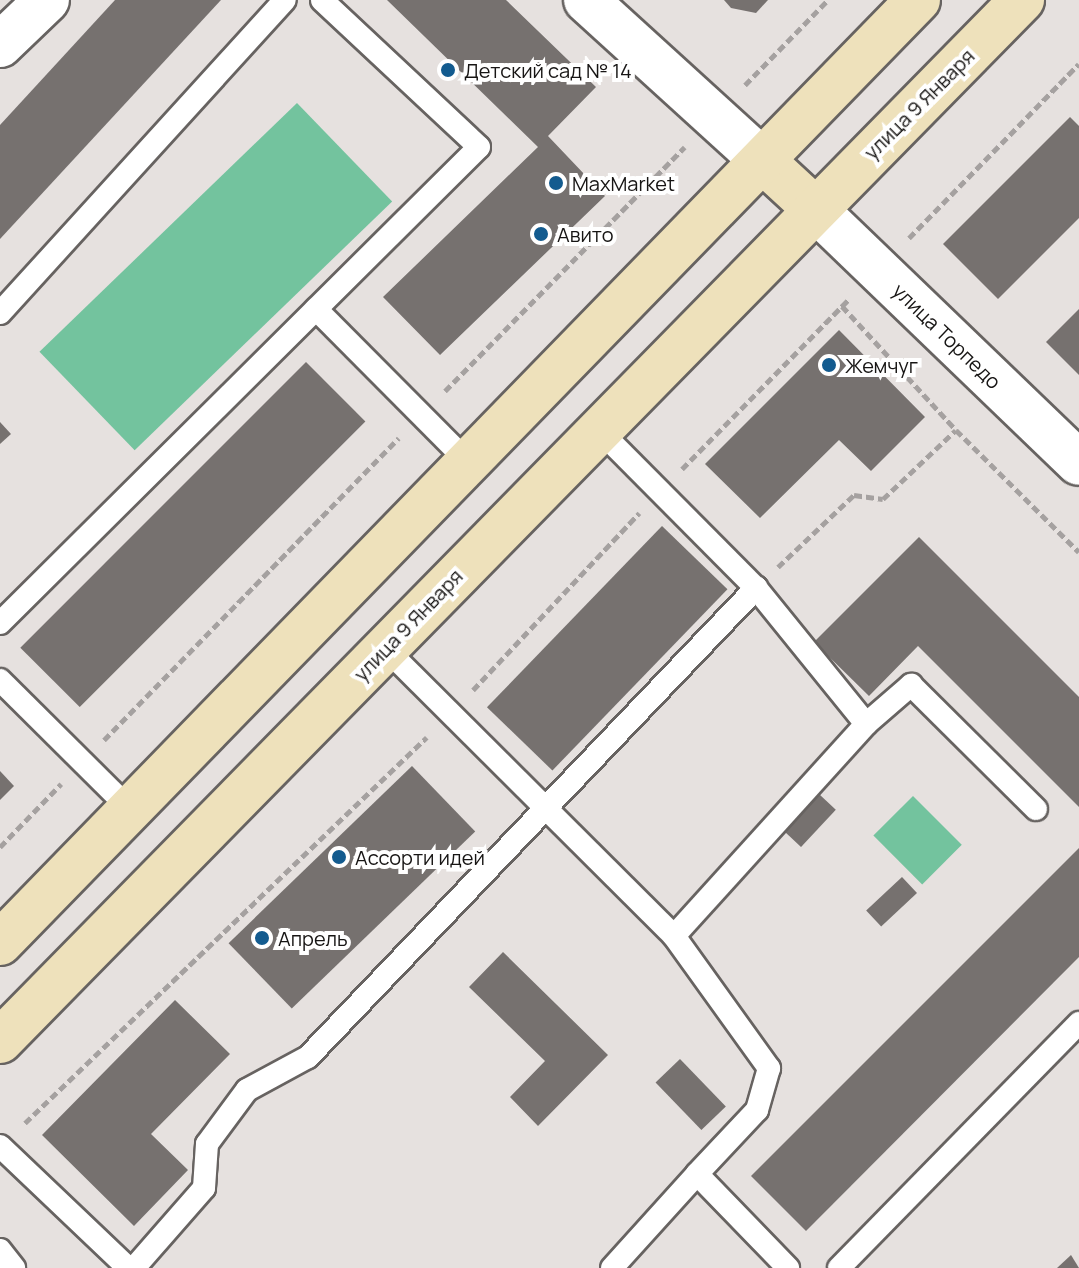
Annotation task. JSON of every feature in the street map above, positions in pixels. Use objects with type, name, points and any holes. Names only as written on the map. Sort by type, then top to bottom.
[{"type":"main road","points":[[0,943],[918,0]]},
{"type":"main road","name":"улица 9 Января","points":[[0,1041],[1022,0]]},
{"type":"main road","points":[[763,161],[815,209]]},
{"type":"street","points":[[0,45],[47,0]]},
{"type":"street","points":[[586,0],[763,161]]},
{"type":"street","name":"улица Торпедо","points":[[815,209],[1079,463]]},
{"type":"lane","points":[[0,313],[285,0]]},
{"type":"lane","points":[[0,623],[479,147],[322,0]]},
{"type":"lane","points":[[316,309],[468,462]]},
{"type":"lane","points":[[599,430],[756,588],[866,724]]},
{"type":"lane","points":[[134,1268],[204,1188],[207,1144],[247,1090],[308,1057],[488,865],[549,811],[756,588]]},
{"type":"lane","points":[[385,648],[674,936],[769,1068],[757,1110],[612,1268]]},
{"type":"lane","points":[[0,680],[130,809]]},
{"type":"lane","points":[[674,936],[866,724],[911,685],[1036,809]]},
{"type":"lane","points":[[839,1268],[1079,1023]]},
{"type":"lane","points":[[0,1146],[128,1268]]},
{"type":"lane","points":[[697,1174],[788,1268]]},
{"type":"lane","points":[[0,1250],[14,1268]]},
{"type":"path","points":[[878,269],[1079,64]]},
{"type":"path","points":[[842,306],[956,430],[1079,552]]},
{"type":"path","points":[[756,588],[854,495],[883,499],[956,430]]},
{"type":"green space","points":[[297,103],[392,202],[135,450],[39,352]]},
{"type":"green space","points":[[913,796],[962,845],[922,884],[873,836]]},
{"type":"building","points":[[115,0],[221,0],[0,239],[0,125]]},
{"type":"building","points":[[387,0],[506,0],[596,87],[548,136],[605,196],[440,355],[383,297],[538,147]]},
{"type":"building","points":[[724,0],[768,0],[756,13],[731,8]]},
{"type":"building","points":[[1070,117],[1079,126],[1079,218],[998,299],[943,244]]},
{"type":"building","points":[[1079,309],[1079,375],[1046,342]]},
{"type":"building","points":[[839,330],[925,417],[871,471],[839,440],[760,518],[705,464]]},
{"type":"building","points":[[306,362],[365,421],[80,707],[20,648]]},
{"type":"building","points":[[0,422],[11,434],[0,444]]},
{"type":"building","points":[[662,526],[727,589],[552,770],[487,707]]},
{"type":"building","points":[[919,537],[1079,697],[1079,807],[918,646],[869,696],[814,642]]},
{"type":"building","points":[[412,766],[475,831],[292,1009],[229,943]]},
{"type":"building","points":[[0,771],[14,786],[0,800]]},
{"type":"building","points":[[819,794],[836,810],[801,847],[784,831]]},
{"type":"building","points":[[1079,848],[1079,957],[806,1231],[751,1176]]},
{"type":"building","points":[[902,877],[917,893],[881,927],[866,910]]},
{"type":"building","points":[[503,952],[608,1055],[538,1126],[510,1097],[545,1061],[469,987]]},
{"type":"building","points":[[175,1000],[230,1054],[151,1134],[188,1170],[134,1226],[42,1135]]},
{"type":"building","points":[[680,1059],[726,1106],[701,1130],[656,1083]]},
{"type":"building","points":[[1071,1255],[1079,1268],[1057,1268]]},
{"type":"place","name":"Детский сад № 14","points":[[448,70]]},
{"type":"place","name":"MaxMarket","points":[[556,183]]},
{"type":"place","name":"Авито","points":[[541,234]]},
{"type":"place","name":"Жемчуг","points":[[829,365]]},
{"type":"place","name":"Ассорти идей","points":[[339,857]]},
{"type":"place","name":"Апрель","points":[[262,938]]}]
